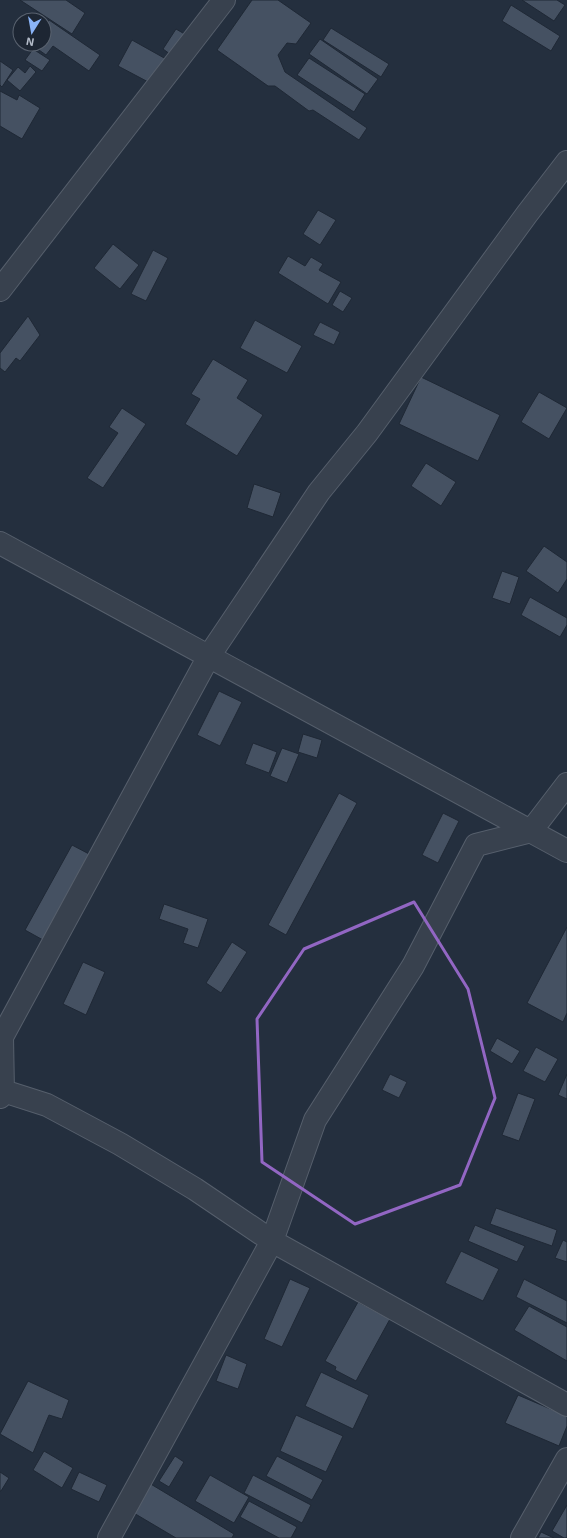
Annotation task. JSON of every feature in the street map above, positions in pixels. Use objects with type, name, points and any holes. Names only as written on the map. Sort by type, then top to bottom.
[{"type":"street","points":[[0,290],[224,0]]},
{"type":"street","points":[[567,162],[527,214],[367,433],[319,492],[209,656],[2,1038],[1,1093],[47,1105],[120,1144],[195,1189],[272,1241],[567,1405]]},
{"type":"street","points":[[0,542],[567,851]]},
{"type":"street","points":[[109,1538],[272,1241],[314,1120],[412,966],[476,845],[531,831],[567,784]]},
{"type":"street","points":[[522,1538],[567,1459]]},
{"type":"highlighted area","points":[[414,902],[468,989],[495,1098],[460,1185],[355,1224],[262,1162],[257,1019],[304,949]]},
{"type":"building","points":[[20,0],[66,0],[85,13],[72,34],[52,21],[52,12],[38,12]]},
{"type":"building","points":[[252,0],[278,0],[311,23],[296,44],[287,43],[278,55],[285,72],[367,128],[359,140],[313,110],[309,111],[275,86],[268,86],[217,50]]},
{"type":"building","points":[[522,0],[557,0],[565,5],[554,21]]},
{"type":"building","points":[[511,5],[560,36],[551,51],[502,21]]},
{"type":"building","points":[[52,22],[100,55],[89,71],[53,46],[52,47]]},
{"type":"building","points":[[331,28],[389,64],[381,77],[323,40]]},
{"type":"building","points":[[176,29],[188,36],[174,57],[163,49]]},
{"type":"building","points":[[320,39],[378,79],[367,94],[309,54]]},
{"type":"building","points":[[132,40],[166,59],[152,84],[118,66]]},
{"type":"building","points":[[31,52],[38,52],[50,60],[42,71],[25,60]]},
{"type":"building","points":[[309,58],[365,94],[354,112],[297,75]]},
{"type":"building","points":[[0,61],[13,70],[2,87],[0,85]]},
{"type":"building","points":[[30,66],[36,72],[20,91],[7,80],[18,67],[25,73]]},
{"type":"building","points":[[0,91],[17,100],[19,95],[40,108],[22,139],[0,126]]},
{"type":"building","points":[[318,210],[336,220],[320,245],[303,234]]},
{"type":"building","points":[[113,244],[139,265],[120,289],[94,268]]},
{"type":"building","points":[[153,250],[168,258],[146,301],[131,294]]},
{"type":"building","points":[[288,256],[305,266],[311,257],[323,264],[319,270],[341,282],[328,304],[278,273]]},
{"type":"building","points":[[340,291],[352,298],[343,312],[332,305]]},
{"type":"building","points":[[28,316],[40,335],[20,361],[16,358],[5,372],[0,368],[0,353]]},
{"type":"building","points":[[255,320],[302,346],[287,373],[240,348]]},
{"type":"building","points":[[320,322],[340,332],[334,345],[313,335]]},
{"type":"building","points":[[213,359],[248,380],[237,398],[263,415],[237,456],[185,424],[200,399],[191,394]]},
{"type":"building","points":[[421,377],[500,415],[478,461],[399,424]]},
{"type":"building","points":[[539,392],[567,408],[549,439],[521,422]]},
{"type":"building","points":[[122,408],[146,424],[103,488],[87,478],[118,433],[109,427]]},
{"type":"building","points":[[426,463],[456,482],[441,506],[411,486]]},
{"type":"building","points":[[254,484],[281,493],[273,517],[247,508]]},
{"type":"building","points":[[544,546],[567,562],[567,579],[558,593],[526,571]]},
{"type":"building","points":[[502,571],[519,577],[510,604],[492,598]]},
{"type":"building","points":[[530,597],[567,618],[567,625],[560,637],[521,615]]},
{"type":"building","points":[[219,691],[242,702],[220,746],[197,735]]},
{"type":"building","points":[[303,734],[322,740],[317,758],[298,752]]},
{"type":"building","points":[[253,743],[277,752],[269,773],[245,764]]},
{"type":"building","points":[[282,748],[299,754],[287,783],[270,776]]},
{"type":"building","points":[[339,793],[357,803],[286,935],[268,925]]},
{"type":"building","points":[[443,813],[459,821],[438,863],[422,855]]},
{"type":"building","points":[[72,845],[91,855],[43,940],[25,930]]},
{"type":"building","points":[[164,904],[208,919],[198,948],[183,943],[188,929],[159,919]]},
{"type":"building","points":[[567,927],[567,1013],[563,1022],[527,1003]]},
{"type":"building","points":[[232,942],[247,952],[221,993],[206,983]]},
{"type":"building","points":[[83,962],[105,972],[86,1015],[63,1004]]},
{"type":"building","points":[[497,1038],[520,1051],[512,1064],[490,1051]]},
{"type":"building","points":[[536,1047],[558,1059],[545,1082],[523,1071]]},
{"type":"building","points":[[390,1074],[407,1082],[399,1098],[382,1090]]},
{"type":"building","points":[[567,1074],[567,1099],[558,1095]]},
{"type":"building","points":[[518,1093],[535,1099],[519,1141],[502,1135]]},
{"type":"building","points":[[496,1208],[557,1230],[552,1246],[490,1224]]},
{"type":"building","points":[[475,1225],[525,1246],[517,1262],[468,1241]]},
{"type":"building","points":[[563,1240],[567,1242],[567,1262],[555,1258]]},
{"type":"building","points":[[461,1251],[499,1269],[483,1301],[445,1283]]},
{"type":"building","points":[[290,1279],[310,1288],[282,1347],[264,1339]]},
{"type":"building","points":[[524,1279],[567,1301],[567,1323],[516,1297]]},
{"type":"building","points":[[358,1302],[390,1319],[356,1381],[335,1370],[336,1367],[325,1361]]},
{"type":"building","points":[[529,1306],[567,1327],[567,1361],[514,1330]]},
{"type":"building","points":[[226,1355],[247,1364],[238,1389],[216,1381]]},
{"type":"building","points":[[321,1372],[369,1395],[353,1429],[305,1406]]},
{"type":"building","points":[[28,1381],[69,1400],[62,1419],[49,1415],[33,1453],[0,1434]]},
{"type":"building","points":[[518,1395],[567,1416],[567,1426],[559,1446],[505,1423]]},
{"type":"building","points":[[296,1415],[343,1436],[326,1472],[280,1451]]},
{"type":"building","points":[[44,1451],[73,1468],[62,1488],[33,1470]]},
{"type":"building","points":[[175,1456],[184,1462],[169,1487],[159,1481]]},
{"type":"building","points":[[277,1456],[323,1480],[312,1500],[266,1476]]},
{"type":"building","points":[[0,1472],[9,1478],[1,1491],[0,1491]]},
{"type":"building","points":[[79,1472],[107,1485],[99,1502],[71,1489]]},
{"type":"building","points":[[210,1475],[249,1497],[234,1523],[195,1501]]},
{"type":"building","points":[[253,1475],[311,1505],[302,1523],[244,1493]]},
{"type":"building","points":[[144,1480],[234,1534],[232,1538],[176,1538],[127,1509]]},
{"type":"building","points":[[249,1501],[297,1527],[291,1538],[279,1538],[240,1517]]},
{"type":"building","points":[[567,1505],[567,1538],[564,1538],[552,1531]]},
{"type":"building","points":[[541,1532],[554,1538],[538,1538]]}]
